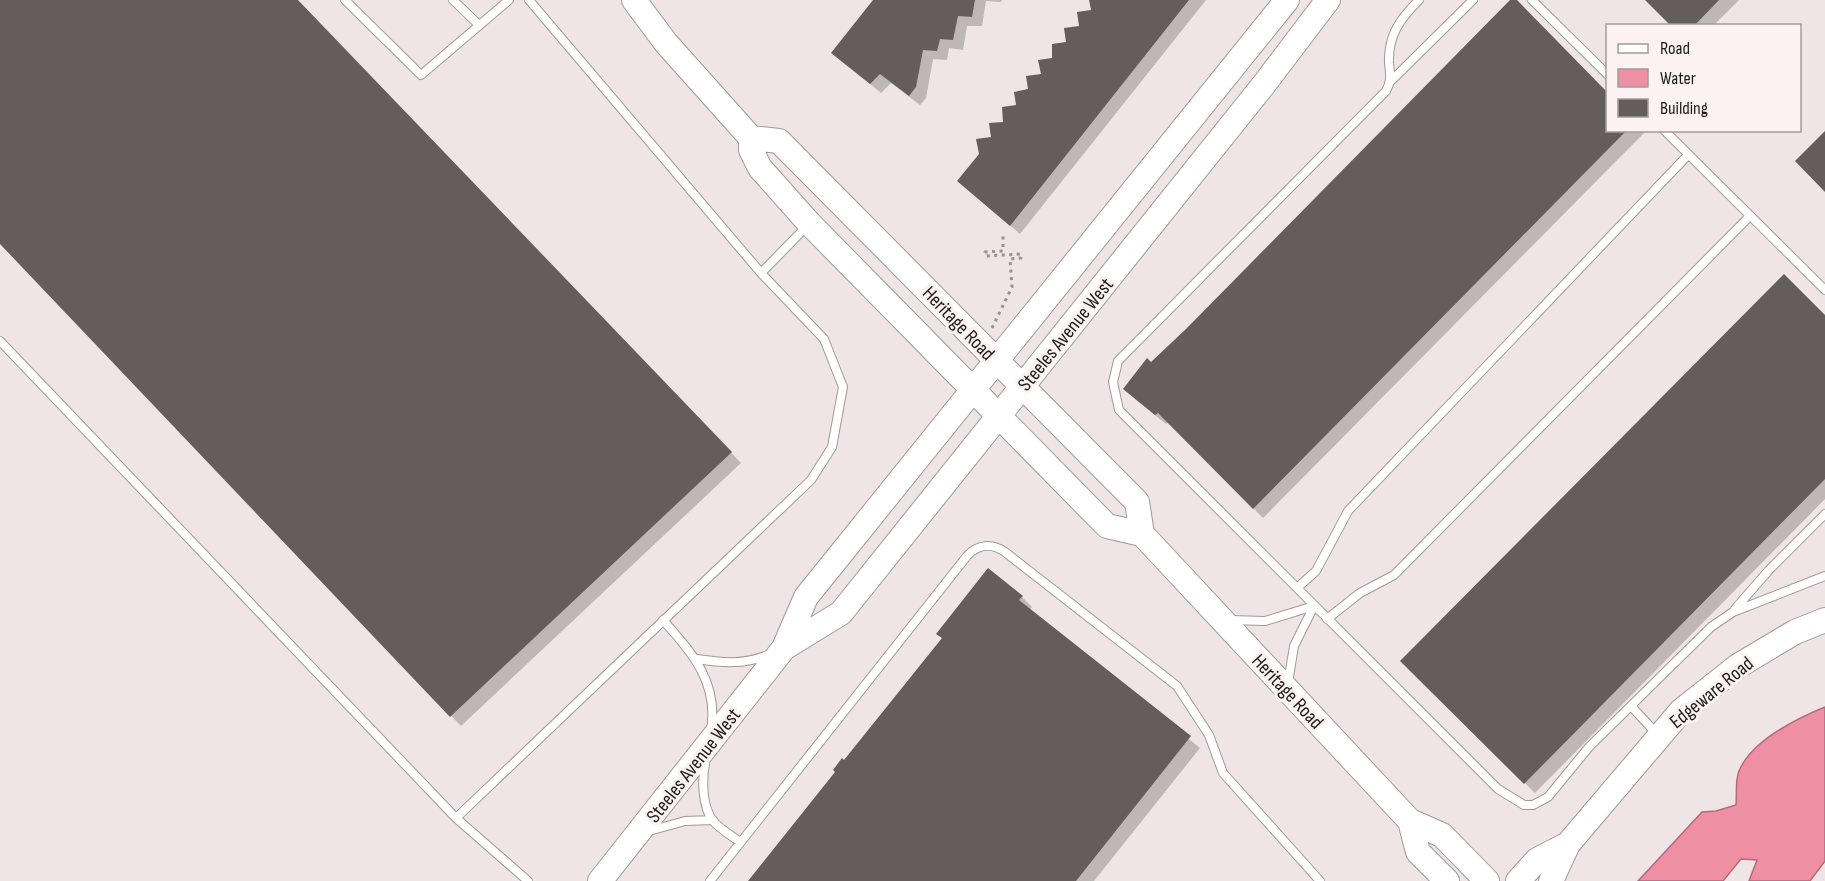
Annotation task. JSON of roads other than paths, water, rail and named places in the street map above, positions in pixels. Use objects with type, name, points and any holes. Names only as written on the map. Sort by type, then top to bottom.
[{"type":"main road","name":"Heritage Road","points":[[634,0],[666,43],[751,138],[751,150],[760,168],[809,224],[1107,526],[1142,534]]},
{"type":"main road","name":"Steeles Avenue West","points":[[600,881],[784,648],[806,597],[1287,0]]},
{"type":"main road","name":"Steeles Avenue West","points":[[784,648],[841,613],[1257,93],[1328,0]]},
{"type":"main road","name":"Heritage Road","points":[[751,138],[779,141],[1137,502],[1142,534],[1410,821],[1442,835],[1486,881]]},
{"type":"main road","name":"Edgeware Road","points":[[1551,881],[1569,843],[1681,711],[1738,666],[1795,632],[1825,620]]},
{"type":"main road","name":"Heritage Road","points":[[1410,821],[1418,852],[1447,881]]},
{"type":"main road","name":"Edgeware Road","points":[[1518,881],[1537,860],[1569,843]]},
{"type":"lane","points":[[345,0],[421,75],[509,0]]},
{"type":"lane","points":[[453,0],[479,25]]},
{"type":"lane","points":[[456,818],[812,480],[832,447],[843,387],[824,339],[760,273],[530,0]]},
{"type":"lane","points":[[1391,81],[1390,44],[1395,28],[1419,0]]},
{"type":"lane","points":[[1473,0],[1391,81],[1386,91],[1128,349],[1118,362],[1113,382],[1119,410],[1498,789],[1524,805],[1533,805],[1548,797],[1588,747],[1711,627],[1733,612],[1825,576]]},
{"type":"lane","points":[[1532,0],[1606,73]]},
{"type":"lane","points":[[1666,132],[1825,290]]},
{"type":"lane","points":[[1297,588],[1316,571],[1348,511],[1688,154]]},
{"type":"lane","points":[[1327,619],[1360,593],[1394,575],[1750,216]]},
{"type":"lane","points":[[760,273],[809,224]]},
{"type":"lane","points":[[0,341],[456,818],[526,881]]},
{"type":"lane","points":[[1733,612],[1769,570],[1825,514]]},
{"type":"lane","points":[[710,881],[967,556],[977,548],[989,546],[1005,552],[1177,686],[1209,735],[1223,773],[1320,881]]},
{"type":"lane","points":[[1815,579],[1825,569]]},
{"type":"lane","points":[[1222,620],[1265,621],[1314,606]]},
{"type":"lane","points":[[1287,689],[1294,646],[1314,606]]},
{"type":"lane","points":[[663,620],[697,659],[706,680],[711,702],[711,725],[703,772],[705,796],[713,820],[740,842]]},
{"type":"lane","points":[[697,659],[727,663],[756,660],[784,648]]},
{"type":"lane","points":[[1631,706],[1659,736]]},
{"type":"lane","points":[[635,837],[659,826],[685,820],[713,820]]},
{"type":"water","points":[[1825,707],[1825,861],[1810,881],[1749,881],[1757,860],[1741,859],[1723,881],[1638,881],[1702,812],[1716,811],[1736,805],[1739,771],[1745,760],[1764,740],[1788,724]]}]
